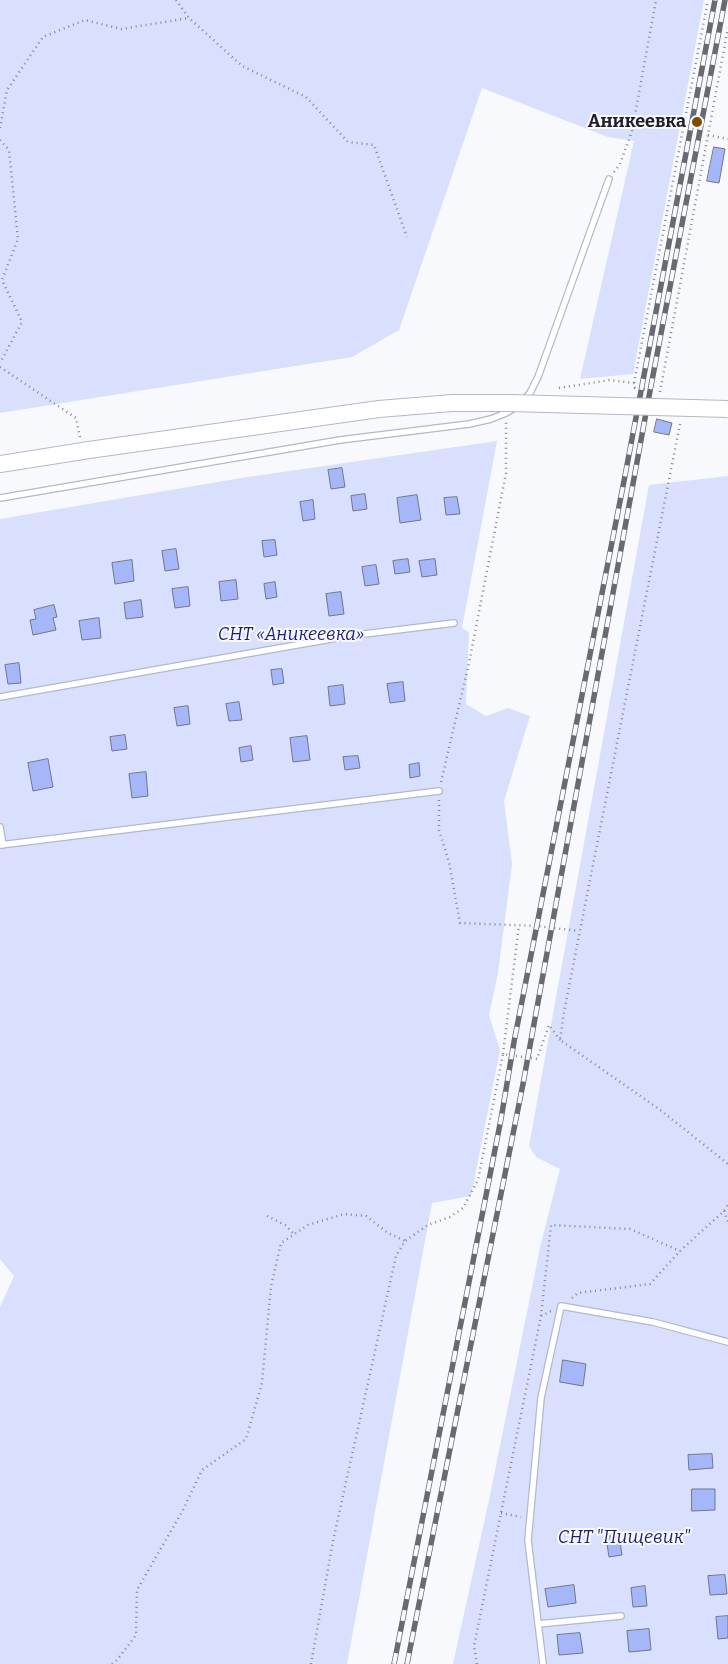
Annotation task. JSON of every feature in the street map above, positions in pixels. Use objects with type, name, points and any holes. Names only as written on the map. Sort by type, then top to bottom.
[{"type":"street","points":[[0,464],[86,450],[379,409],[452,403],[728,409]]},
{"type":"lane","points":[[0,498],[340,440],[469,424],[506,413],[523,401],[530,393],[538,377],[609,180]]},
{"type":"lane","points":[[0,697],[348,636],[454,623]]},
{"type":"lane","points":[[0,827],[1,845],[439,791]]},
{"type":"lane","points":[[543,1664],[528,1540],[541,1398],[562,1306],[653,1322],[728,1342]]},
{"type":"lane","points":[[538,1624],[621,1616]]},
{"type":"path","points":[[176,0],[189,18],[242,66],[306,97],[348,142],[374,145],[407,237]]},
{"type":"path","points":[[609,180],[620,164],[632,131],[656,0]]},
{"type":"path","points":[[650,391],[635,388],[634,383],[708,0]]},
{"type":"path","points":[[0,128],[7,90],[43,37],[85,20],[121,29],[189,18]]},
{"type":"path","points":[[661,379],[728,28]]},
{"type":"path","points":[[708,134],[728,138]]},
{"type":"path","points":[[0,140],[9,150],[18,239],[2,280],[22,322],[0,363]]},
{"type":"path","points":[[0,366],[76,418],[86,450]]},
{"type":"path","points":[[556,388],[610,380],[634,383]]},
{"type":"path","points":[[506,413],[506,473],[469,663],[439,791],[440,830],[449,862],[460,923],[519,925],[580,932]]},
{"type":"path","points":[[560,1040],[680,424]]},
{"type":"path","points":[[311,1664],[333,1541],[396,1256],[405,1241],[428,1225],[450,1217],[463,1208],[478,1180],[503,1054],[519,925]]},
{"type":"path","points":[[503,1054],[537,1059],[549,1025],[560,1040],[659,1109],[728,1164]]},
{"type":"path","points":[[541,1316],[562,1306],[578,1293],[650,1284],[680,1251],[724,1211],[728,1205]]},
{"type":"path","points":[[724,1211],[728,1222]]},
{"type":"path","points":[[112,1664],[136,1635],[137,1590],[183,1510],[202,1470],[246,1439],[262,1383],[271,1286],[281,1243],[308,1225],[344,1214],[366,1216],[388,1233],[405,1241]]},
{"type":"path","points":[[267,1216],[285,1225],[294,1234]]},
{"type":"path","points":[[478,1664],[474,1646],[541,1316],[551,1225],[630,1229],[680,1251]]},
{"type":"path","points":[[501,1513],[530,1519]]},
{"type":"green space","points":[[0,0],[704,0],[633,374],[580,379],[634,141],[608,137],[482,88],[399,330],[352,357],[0,413]]},
{"type":"green space","name":"СНТ «Аникеевка»","points":[[497,441],[462,628],[469,632],[466,704],[486,716],[508,708],[530,716],[504,801],[512,864],[498,973],[489,1015],[500,1050],[471,1196],[432,1203],[347,1664],[0,1664],[0,1307],[14,1276],[0,1259],[0,519],[241,478]]},
{"type":"green space","name":"СНТ \"Пищевик\"","points":[[728,476],[728,1664],[453,1664],[489,1500],[541,1243],[560,1169],[536,1157],[529,1146],[649,485]]},
{"type":"building","points":[[714,147],[725,149],[719,183],[707,181]]},
{"type":"building","points":[[657,419],[672,423],[669,435],[654,432]]},
{"type":"building","points":[[342,468],[345,487],[331,489],[328,470]]},
{"type":"building","points":[[365,494],[367,509],[353,511],[351,496]]},
{"type":"building","points":[[417,495],[421,520],[400,523],[397,498]]},
{"type":"building","points":[[457,497],[460,514],[446,515],[444,498]]},
{"type":"building","points":[[313,500],[315,519],[303,521],[300,502]]},
{"type":"building","points":[[275,540],[277,555],[264,557],[262,541]]},
{"type":"building","points":[[176,549],[179,569],[165,571],[162,551]]},
{"type":"building","points":[[408,559],[410,572],[395,574],[393,561]]},
{"type":"building","points":[[435,559],[437,575],[422,577],[419,561]]},
{"type":"building","points":[[132,560],[134,581],[115,584],[112,563]]},
{"type":"building","points":[[376,565],[379,584],[365,586],[362,567]]},
{"type":"building","points":[[236,580],[238,599],[221,601],[219,582]]},
{"type":"building","points":[[275,582],[277,597],[266,599],[264,584]]},
{"type":"building","points":[[188,587],[190,606],[175,608],[172,589]]},
{"type":"building","points":[[341,592],[344,614],[329,616],[326,594]]},
{"type":"building","points":[[141,600],[143,617],[126,619],[124,603]]},
{"type":"building","points":[[54,605],[57,617],[53,618],[56,630],[33,635],[30,620],[36,619],[34,610]]},
{"type":"building","points":[[99,618],[101,638],[82,640],[79,621]]},
{"type":"building","points":[[19,663],[21,683],[8,684],[5,665]]},
{"type":"building","points":[[282,669],[284,683],[273,685],[271,670]]},
{"type":"building","points":[[403,682],[405,701],[390,703],[387,684]]},
{"type":"building","points":[[343,685],[345,704],[330,706],[328,687]]},
{"type":"building","points":[[239,702],[242,720],[229,721],[226,704]]},
{"type":"building","points":[[188,706],[190,724],[177,726],[174,708]]},
{"type":"building","points":[[125,735],[127,749],[112,751],[110,737]]},
{"type":"building","points":[[307,736],[310,760],[293,762],[290,738]]},
{"type":"building","points":[[251,746],[253,760],[241,762],[239,748]]},
{"type":"building","points":[[358,756],[360,768],[345,770],[343,757]]},
{"type":"building","points":[[48,759],[53,787],[33,791],[28,763]]},
{"type":"building","points":[[419,763],[420,776],[410,778],[409,765]]},
{"type":"building","points":[[146,772],[148,796],[132,798],[129,774]]},
{"type":"building","points":[[563,1360],[586,1364],[583,1386],[560,1382]]},
{"type":"building","points":[[712,1454],[713,1468],[689,1470],[688,1455]]},
{"type":"building","points":[[692,1489],[715,1489],[715,1510],[692,1511]]},
{"type":"building","points":[[619,1535],[622,1555],[609,1557],[606,1537]]},
{"type":"building","points":[[725,1575],[727,1594],[710,1595],[708,1576]]},
{"type":"building","points":[[574,1585],[576,1603],[548,1607],[545,1589]]},
{"type":"building","points":[[645,1586],[647,1606],[633,1607],[631,1588]]},
{"type":"building","points":[[728,1616],[728,1638],[718,1639],[716,1617]]},
{"type":"building","points":[[649,1629],[651,1650],[629,1652],[627,1631]]},
{"type":"building","points":[[580,1633],[583,1653],[559,1655],[557,1635]]},
{"type":"railway","points":[[394,1664],[501,1119],[514,1042],[624,481],[715,0]]},
{"type":"railway","points":[[407,1664],[523,1084],[650,391],[725,0]]},
{"type":"place","name":"Аникеевка","points":[[697,122]]}]
